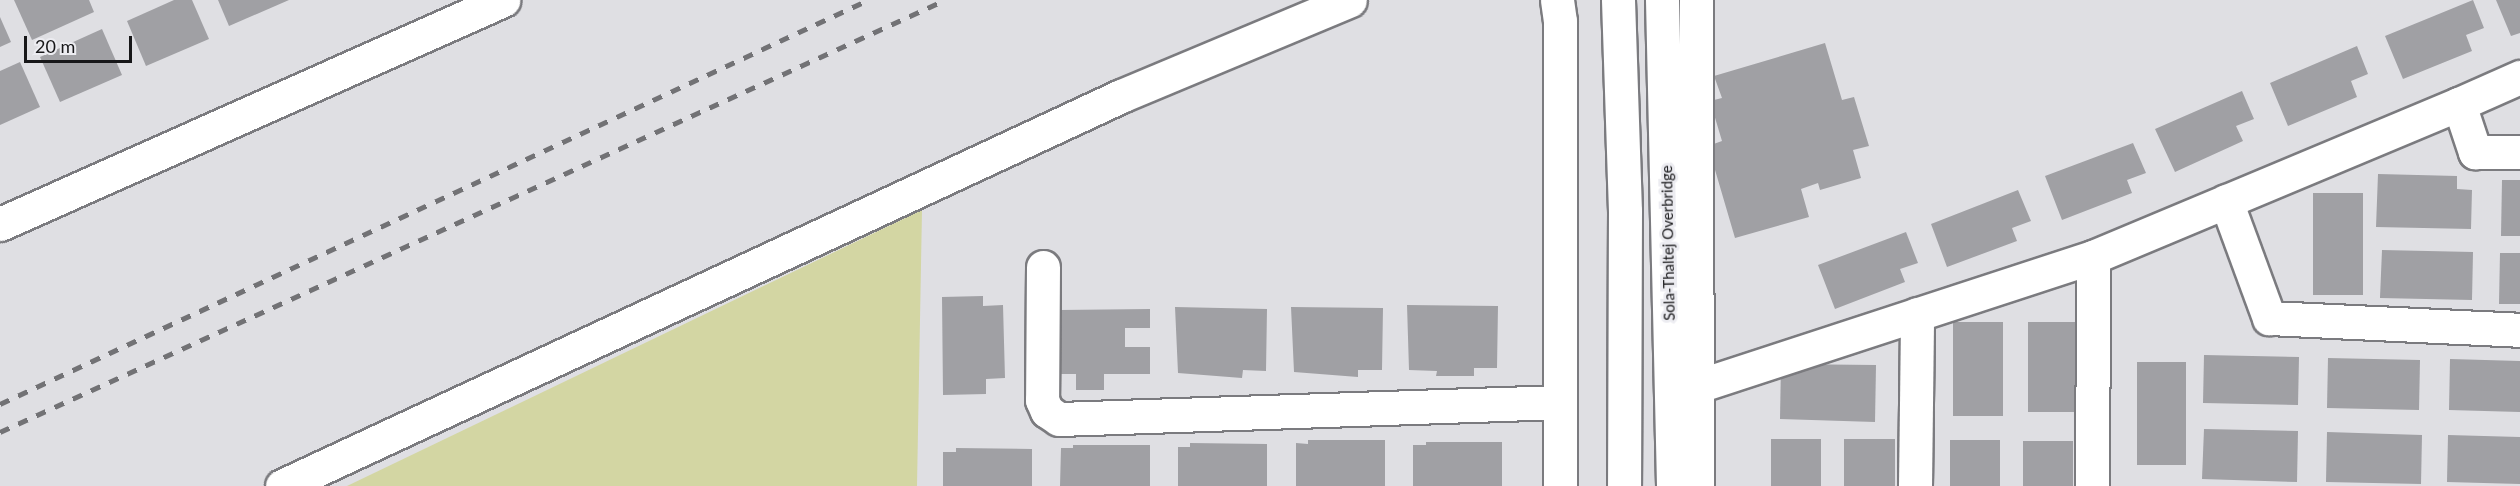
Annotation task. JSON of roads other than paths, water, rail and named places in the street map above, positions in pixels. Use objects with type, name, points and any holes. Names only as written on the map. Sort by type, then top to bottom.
[{"type":"street","points":[[0,224],[503,0]]},
{"type":"street","points":[[282,486],[1121,96],[1350,0]]},
{"type":"street","points":[[1557,0],[1560,486]]},
{"type":"street","points":[[1618,0],[1625,211],[1624,486]]},
{"type":"street","name":"Sola-Thaltej Overbridge","points":[[1662,0],[1673,486]]},
{"type":"street","points":[[1696,0],[1697,486]]},
{"type":"street","points":[[1698,386],[2093,257],[2520,77]]},
{"type":"street","points":[[2459,104],[2475,152],[2520,152]]},
{"type":"street","points":[[2226,201],[2269,318],[2520,330]]},
{"type":"street","points":[[2092,486],[2093,257]]},
{"type":"street","points":[[1043,267],[1042,400],[1047,411],[1059,418],[1560,402]]},
{"type":"street","points":[[1915,486],[1917,314]]},
{"type":"railway","points":[[0,404],[868,0]]},
{"type":"railway","points":[[0,432],[945,0]]}]
